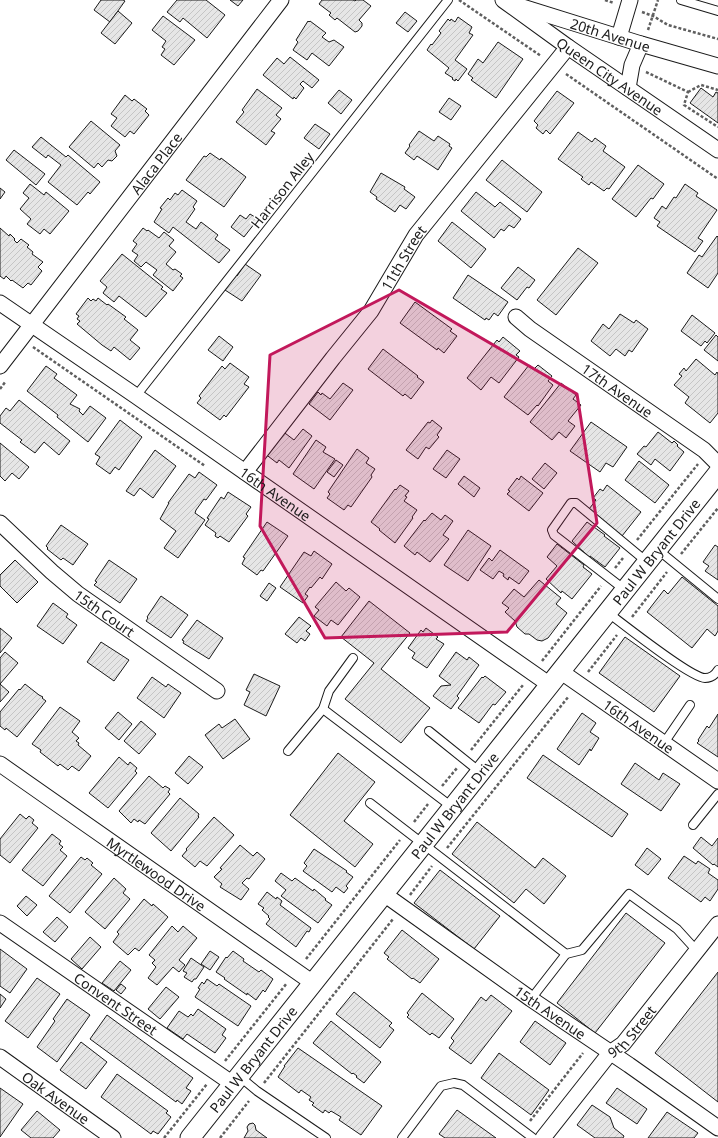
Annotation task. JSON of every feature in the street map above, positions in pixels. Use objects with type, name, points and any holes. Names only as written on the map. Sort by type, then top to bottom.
[{"type":"street","name":"Alaca Place","points":[[0,366],[281,0]]},
{"type":"street","name":"20th Avenue","points":[[503,0],[619,37],[718,66]]},
{"type":"street","name":"Queen City Avenue","points":[[503,0],[568,47],[718,150]]},
{"type":"street","points":[[619,37],[629,3]]},
{"type":"street","points":[[628,88],[632,65],[642,44]]},
{"type":"street","name":"11th Street","points":[[245,472],[333,358],[371,312],[416,235],[568,47]]},
{"type":"street","name":"16th Avenue","points":[[0,303],[245,472],[555,678],[579,684],[718,781]]},
{"type":"street","name":"17th Avenue","points":[[516,317],[530,329],[704,450],[718,464]]},
{"type":"street","name":"Paul W Bryant Drive","points":[[190,1138],[718,473]]},
{"type":"street","name":"15th Court","points":[[0,523],[52,572],[78,594],[217,691]]},
{"type":"street","name":"Myrtlewood Drive","points":[[0,764],[313,983]]},
{"type":"street","name":"15th Avenue","points":[[384,894],[531,999],[718,1128]]},
{"type":"street","name":"Convent Street","points":[[0,923],[236,1080]]},
{"type":"street","name":"9th Street","points":[[543,1138],[610,1053],[623,1044],[718,924]]},
{"type":"street","name":"Oak Avenue","points":[[0,1057],[113,1138]]},
{"type":"lane","name":"Harrison Alley","points":[[136,396],[448,0]]},
{"type":"lane","points":[[681,0],[718,11]]},
{"type":"lane","points":[[625,590],[554,535],[552,530],[571,503],[576,503],[652,556],[674,563],[718,599]]},
{"type":"lane","points":[[607,612],[672,660],[698,676],[706,678],[714,675],[718,670]]},
{"type":"lane","points":[[288,752],[323,709],[329,691],[353,658]]},
{"type":"lane","points":[[664,743],[690,705]]},
{"type":"lane","points":[[323,709],[452,808]]},
{"type":"lane","points":[[428,731],[480,772]]},
{"type":"lane","points":[[693,825],[718,794]]},
{"type":"lane","points":[[370,803],[566,954]]},
{"type":"lane","points":[[531,999],[566,954],[582,950],[629,894],[677,929],[697,950]]},
{"type":"lane","points":[[236,1080],[257,1091],[326,1138]]},
{"type":"lane","points":[[402,1138],[441,1086],[454,1083],[463,1086],[533,1138]]},
{"type":"path","points":[[459,0],[718,179]]},
{"type":"path","points":[[605,0],[629,3],[668,25],[718,39]]},
{"type":"path","points":[[642,44],[650,27],[658,0]]},
{"type":"path","points":[[632,65],[688,92]]},
{"type":"path","points":[[718,90],[701,85],[688,92],[684,105],[718,127]]},
{"type":"path","points":[[220,1138],[396,915],[439,857],[579,684],[718,508]]},
{"type":"path","points":[[523,1130],[592,1041]]},
{"type":"highlighted area","points":[[399,290],[577,394],[597,523],[507,632],[325,638],[260,526],[270,355]]},
{"type":"building","points":[[101,0],[125,1],[110,22],[94,10]]},
{"type":"building","points":[[177,0],[206,0],[225,15],[207,38],[183,18],[180,22],[167,12]]},
{"type":"building","points":[[230,0],[243,0],[238,6]]},
{"type":"building","points":[[322,0],[363,0],[371,6],[359,20],[362,23],[362,26],[355,32],[337,18],[335,20],[329,15],[331,13],[319,4]]},
{"type":"building","points":[[118,11],[132,23],[115,44],[101,33]]},
{"type":"building","points":[[405,12],[417,21],[408,32],[396,23]]},
{"type":"building","points":[[163,16],[195,40],[174,65],[161,55],[165,49],[162,47],[166,41],[152,30]]},
{"type":"building","points":[[458,17],[472,27],[469,33],[473,35],[455,60],[467,69],[458,81],[456,79],[455,81],[445,73],[449,68],[427,50],[441,33],[439,31],[448,19],[455,22]]},
{"type":"building","points":[[308,21],[326,33],[322,37],[329,42],[334,40],[344,47],[329,66],[312,53],[307,60],[293,50],[298,42],[296,40]]},
{"type":"building","points":[[498,42],[523,59],[496,98],[471,80],[473,78],[468,74],[478,59],[483,63]]},
{"type":"building","points":[[290,57],[319,80],[312,88],[303,81],[300,84],[304,88],[296,99],[294,97],[293,99],[263,75],[277,58],[284,64]]},
{"type":"building","points":[[701,88],[713,97],[716,92],[718,93],[718,123],[690,103]]},
{"type":"building","points":[[257,89],[282,108],[276,115],[281,119],[271,131],[275,133],[266,145],[236,122],[244,112],[242,110]]},
{"type":"building","points":[[339,90],[352,100],[341,114],[328,103]]},
{"type":"building","points":[[557,91],[574,103],[550,134],[546,130],[543,134],[536,128],[538,125],[534,121]]},
{"type":"building","points":[[125,95],[132,101],[134,99],[147,109],[145,111],[149,115],[134,134],[130,131],[125,137],[111,126],[117,118],[111,114]]},
{"type":"building","points":[[449,98],[461,106],[451,120],[439,112]]},
{"type":"building","points":[[91,121],[120,145],[115,151],[117,156],[112,161],[108,160],[102,167],[98,163],[94,168],[69,147]]},
{"type":"building","points":[[315,124],[330,134],[319,149],[304,138]]},
{"type":"building","points":[[419,131],[434,141],[438,136],[450,144],[449,146],[452,148],[438,170],[417,156],[414,160],[405,153]]},
{"type":"building","points":[[578,132],[592,142],[595,138],[606,146],[603,151],[625,167],[609,189],[607,188],[604,191],[591,182],[589,185],[581,179],[583,177],[558,159]]},
{"type":"building","points":[[41,137],[66,157],[68,155],[100,182],[90,194],[88,192],[77,205],[48,182],[61,165],[48,155],[46,158],[32,147]]},
{"type":"building","points":[[14,150],[45,174],[36,185],[6,160]]},
{"type":"building","points":[[210,153],[220,160],[221,158],[246,177],[224,207],[186,180],[204,156],[206,157]]},
{"type":"building","points":[[502,160],[542,192],[527,212],[486,180]]},
{"type":"building","points":[[638,165],[664,184],[653,199],[651,198],[636,217],[612,199]]},
{"type":"building","points":[[381,173],[405,187],[404,189],[415,197],[406,209],[400,205],[395,212],[376,199],[377,197],[370,192]]},
{"type":"building","points":[[30,184],[44,195],[46,192],[69,211],[50,234],[44,229],[40,234],[27,224],[31,219],[20,209],[29,198],[23,193]]},
{"type":"building","points":[[685,184],[698,193],[696,196],[717,210],[698,238],[703,241],[695,252],[657,226],[660,222],[654,218],[662,206],[666,209],[674,197],[676,198]]},
{"type":"building","points":[[0,188],[5,192],[0,199]]},
{"type":"building","points":[[182,190],[197,201],[193,207],[195,209],[186,222],[196,229],[201,222],[218,235],[215,239],[230,250],[219,263],[173,227],[169,233],[154,222],[162,209],[160,208],[168,198],[170,200],[175,193],[178,195]]},
{"type":"building","points":[[476,192],[495,207],[500,202],[521,219],[514,228],[509,225],[504,231],[501,229],[494,238],[461,211]]},
{"type":"building","points":[[250,214],[258,219],[244,237],[231,227],[240,215],[246,219]]},
{"type":"building","points":[[452,222],[486,249],[471,268],[438,241]]},
{"type":"building","points":[[0,228],[9,236],[10,234],[17,243],[21,239],[29,245],[27,247],[33,252],[32,254],[43,262],[38,267],[42,271],[31,285],[28,283],[23,288],[12,280],[11,281],[6,276],[4,279],[0,276]]},
{"type":"building","points":[[143,228],[159,238],[164,232],[174,240],[169,246],[176,252],[166,264],[173,270],[175,269],[182,274],[180,276],[183,278],[173,291],[153,275],[157,270],[146,262],[141,267],[134,261],[138,255],[132,251],[137,244],[133,241]]},
{"type":"building","points":[[717,236],[718,273],[708,288],[687,273],[699,255],[702,257]]},
{"type":"building","points":[[578,248],[598,263],[556,315],[537,300]]},
{"type":"building","points":[[122,254],[163,287],[161,289],[167,293],[146,317],[119,296],[114,302],[103,293],[107,287],[100,281]]},
{"type":"building","points":[[245,264],[261,275],[242,301],[225,290]]},
{"type":"building","points":[[518,267],[535,280],[529,288],[527,287],[517,300],[501,288]]},
{"type":"building","points":[[468,275],[508,302],[498,316],[494,313],[489,320],[486,318],[485,320],[453,298]]},
{"type":"building","points":[[88,298],[91,301],[93,299],[96,301],[98,298],[107,305],[108,304],[126,317],[124,319],[138,330],[130,340],[140,348],[130,360],[114,347],[111,351],[102,345],[77,324],[80,321],[77,319],[79,316],[76,314]]},
{"type":"building","points":[[415,302],[452,329],[450,331],[457,336],[444,353],[438,348],[437,350],[400,323]]},
{"type":"building","points":[[620,314],[634,323],[636,320],[648,329],[632,352],[629,350],[625,356],[616,349],[610,356],[591,341],[603,324],[609,329]]},
{"type":"building","points":[[692,315],[715,333],[707,343],[705,341],[701,346],[681,331]]},
{"type":"building","points":[[716,335],[718,337],[718,361],[704,350]]},
{"type":"building","points":[[219,336],[233,347],[223,361],[208,350]]},
{"type":"building","points":[[503,337],[520,351],[516,355],[519,357],[499,383],[491,377],[481,390],[467,378],[497,340],[499,342]]},
{"type":"building","points":[[383,349],[424,382],[411,399],[405,394],[403,396],[368,369]]},
{"type":"building","points":[[696,359],[715,375],[717,372],[718,374],[718,413],[710,423],[685,403],[689,397],[674,385],[682,376],[679,374],[684,368],[686,371]]},
{"type":"building","points":[[230,363],[249,377],[244,384],[249,387],[226,417],[224,415],[220,420],[197,403],[201,398],[199,396],[222,366],[225,369]]},
{"type":"building","points":[[529,365],[534,369],[538,365],[552,376],[548,381],[553,385],[538,406],[537,405],[528,415],[504,397]]},
{"type":"building","points":[[46,366],[57,374],[54,378],[77,395],[70,404],[80,409],[79,411],[83,415],[90,406],[106,418],[88,442],[57,417],[58,415],[27,391]]},
{"type":"building","points":[[343,383],[353,390],[330,420],[309,404],[318,392],[330,399]]},
{"type":"building","points":[[561,383],[576,395],[573,399],[581,405],[568,421],[575,426],[566,438],[559,432],[552,440],[530,422]]},
{"type":"building","points":[[19,400],[70,441],[59,455],[44,442],[35,453],[20,442],[22,440],[0,423],[0,416],[6,408],[10,411]]},
{"type":"building","points":[[120,420],[142,437],[119,470],[115,467],[110,474],[96,464],[100,457],[95,454]]},
{"type":"building","points":[[432,420],[442,428],[437,435],[439,437],[429,449],[426,447],[418,459],[406,450],[428,422],[430,423]]},
{"type":"building","points":[[591,422],[627,447],[613,467],[606,463],[600,472],[570,451]]},
{"type":"building","points":[[303,429],[312,436],[289,468],[279,460],[277,463],[264,453],[281,430],[294,440]]},
{"type":"building","points":[[658,432],[672,443],[674,441],[684,452],[670,471],[655,459],[651,465],[637,454],[644,446],[646,447]]},
{"type":"building","points":[[316,440],[326,447],[323,452],[335,459],[314,489],[293,474]]},
{"type":"building","points":[[0,443],[29,467],[19,479],[12,473],[5,481],[0,476]]},
{"type":"building","points":[[357,449],[369,458],[366,463],[375,469],[371,475],[372,477],[351,507],[348,505],[344,510],[327,498],[330,494],[328,492]]},
{"type":"building","points":[[155,450],[176,466],[153,498],[140,488],[134,496],[126,491]]},
{"type":"building","points":[[447,450],[460,459],[446,478],[433,469]]},
{"type":"building","points":[[336,460],[343,465],[334,477],[327,472]]},
{"type":"building","points":[[639,461],[669,485],[655,503],[625,480]]},
{"type":"building","points":[[545,463],[557,473],[544,489],[532,479]]},
{"type":"building","points":[[199,472],[217,485],[206,500],[204,499],[196,510],[195,513],[205,520],[178,558],[164,548],[176,531],[160,519],[168,503],[189,474],[195,478]]},
{"type":"building","points":[[464,476],[480,488],[474,497],[458,484]]},
{"type":"building","points":[[521,476],[543,493],[529,511],[507,494],[510,491],[508,490],[517,478],[519,480]]},
{"type":"building","points":[[400,485],[409,491],[405,496],[407,497],[404,501],[417,510],[395,543],[371,522],[395,489],[396,490]]},
{"type":"building","points":[[607,485],[641,512],[622,536],[589,509],[596,500],[593,498],[600,489],[603,491]]},
{"type":"building","points":[[228,492],[251,507],[246,514],[248,516],[229,542],[220,536],[218,538],[215,536],[216,533],[205,525],[209,519],[207,518],[221,497],[224,499]]},
{"type":"building","points":[[432,513],[441,520],[445,515],[453,521],[443,535],[449,539],[430,562],[417,552],[415,555],[404,546],[424,520],[425,521]]},
{"type":"building","points":[[267,522],[288,536],[263,571],[261,570],[257,575],[242,564],[245,558],[243,557]]},
{"type":"building","points":[[587,522],[620,548],[605,567],[590,556],[589,557],[572,541]]},
{"type":"building","points":[[61,525],[88,544],[73,565],[63,558],[61,560],[47,549],[48,548],[46,546]]},
{"type":"building","points":[[468,530],[491,546],[468,581],[444,565]]},
{"type":"building","points":[[557,544],[584,565],[583,567],[592,574],[572,599],[562,591],[561,593],[546,579],[557,566],[547,557]]},
{"type":"building","points":[[715,545],[718,547],[718,580],[705,571],[709,566],[703,562]]},
{"type":"building","points":[[500,550],[529,571],[519,584],[509,577],[508,580],[503,576],[504,574],[499,571],[493,579],[480,570],[489,558],[492,561]]},
{"type":"building","points":[[314,551],[332,564],[322,579],[320,577],[311,588],[310,587],[305,594],[308,596],[303,603],[280,587],[304,552],[311,556]]},
{"type":"building","points":[[15,560],[38,582],[17,603],[0,586],[0,575]]},
{"type":"building","points":[[109,560],[137,579],[120,603],[94,585],[97,582],[95,581]]},
{"type":"building","points":[[682,577],[718,606],[718,631],[715,636],[707,629],[692,648],[647,612],[664,590],[668,594]]},
{"type":"building","points":[[539,580],[561,598],[556,604],[567,613],[548,638],[542,641],[537,640],[529,634],[525,634],[517,627],[515,621],[505,612],[509,608],[502,603],[514,589],[524,597]]},
{"type":"building","points":[[336,582],[346,591],[349,588],[360,597],[338,625],[331,620],[327,626],[314,616],[319,610],[315,607]]},
{"type":"building","points":[[269,583],[276,588],[267,601],[260,596]]},
{"type":"building","points":[[161,596],[188,615],[171,638],[146,621],[148,618],[147,617]]},
{"type":"building","points":[[369,601],[410,633],[381,669],[430,708],[401,743],[345,699],[374,663],[341,637]]},
{"type":"building","points":[[53,603],[68,614],[66,617],[77,625],[63,644],[37,626]]},
{"type":"building","points":[[299,617],[311,626],[306,631],[310,634],[305,641],[301,638],[297,643],[285,634]]},
{"type":"building","points":[[197,620],[223,638],[209,659],[183,643],[184,641],[182,640]]},
{"type":"building","points":[[0,628],[12,638],[0,653]]},
{"type":"building","points":[[426,628],[438,637],[436,639],[444,644],[427,668],[412,658],[415,653],[408,648],[421,630],[423,632]]},
{"type":"building","points":[[625,637],[680,676],[654,712],[599,673]]},
{"type":"building","points":[[101,642],[129,660],[114,681],[87,662]]},
{"type":"building","points":[[5,652],[18,663],[0,684],[0,658]]},
{"type":"building","points":[[456,652],[467,660],[469,657],[479,665],[457,696],[459,698],[451,709],[433,696],[441,686],[451,685],[439,676]]},
{"type":"building","points":[[254,674],[280,686],[266,716],[244,705],[250,692],[246,690]]},
{"type":"building","points":[[485,676],[506,692],[495,705],[493,704],[479,723],[458,708],[482,677],[483,678]]},
{"type":"building","points":[[152,677],[166,687],[168,684],[181,693],[164,718],[137,698]]},
{"type":"building","points":[[0,684],[9,692],[0,702]]},
{"type":"building","points":[[25,684],[43,697],[42,698],[46,701],[17,737],[6,728],[5,730],[0,726],[0,712]]},
{"type":"building","points":[[60,707],[80,721],[72,732],[79,738],[76,741],[79,743],[78,745],[91,756],[79,771],[72,766],[68,770],[60,764],[58,766],[40,752],[41,750],[32,744]]},
{"type":"building","points":[[118,712],[132,724],[119,740],[105,728]]},
{"type":"building","points":[[582,713],[596,723],[590,732],[599,738],[591,751],[590,749],[579,765],[557,749]]},
{"type":"building","points":[[718,714],[718,757],[697,743],[707,726],[709,728]]},
{"type":"building","points":[[235,719],[250,739],[223,759],[205,735],[219,724],[222,728]]},
{"type":"building","points":[[141,721],[156,734],[139,754],[124,741]]},
{"type":"building","points":[[338,753],[375,782],[344,821],[373,844],[355,867],[290,815]]},
{"type":"building","points":[[543,755],[628,814],[612,837],[527,778]]},
{"type":"building","points":[[189,756],[203,767],[188,784],[175,773]]},
{"type":"building","points":[[119,757],[128,765],[130,762],[137,768],[135,771],[137,773],[108,808],[89,793]]},
{"type":"building","points":[[635,763],[659,780],[663,773],[680,784],[661,811],[621,784]]},
{"type":"building","points":[[149,776],[163,788],[165,786],[170,789],[168,792],[170,794],[145,824],[134,819],[131,823],[119,811]]},
{"type":"building","points":[[180,798],[199,814],[199,817],[171,851],[151,833]]},
{"type":"building","points":[[20,814],[26,819],[29,816],[34,820],[32,823],[38,828],[10,863],[0,855],[0,839]]},
{"type":"building","points":[[214,817],[234,835],[207,866],[200,861],[195,867],[182,856],[187,850],[186,849]]},
{"type":"building","points":[[477,822],[535,868],[543,858],[566,876],[544,904],[526,889],[514,903],[452,854]]},
{"type":"building","points":[[52,834],[61,841],[59,844],[63,847],[60,850],[67,856],[43,886],[22,870]]},
{"type":"building","points":[[701,837],[712,846],[718,838],[718,867],[714,864],[713,865],[693,848]]},
{"type":"building","points":[[240,845],[253,856],[257,852],[265,859],[249,879],[247,878],[242,883],[249,889],[241,900],[220,887],[222,884],[214,877]]},
{"type":"building","points":[[647,848],[661,859],[648,875],[635,865]]},
{"type":"building","points":[[314,849],[347,871],[346,872],[353,877],[346,886],[348,888],[344,893],[336,887],[332,892],[303,871],[307,866],[304,863]]},
{"type":"building","points":[[684,856],[696,864],[698,861],[710,869],[708,873],[718,880],[718,889],[710,901],[705,897],[701,902],[668,878]]},
{"type":"building","points":[[81,857],[85,860],[87,858],[93,863],[91,865],[102,874],[70,913],[49,896]]},
{"type":"building","points":[[440,870],[500,916],[474,949],[414,903]]},
{"type":"building","points":[[281,873],[292,881],[295,878],[313,891],[314,889],[332,905],[318,923],[281,896],[286,890],[275,881]]},
{"type":"building","points":[[114,878],[126,889],[123,893],[130,899],[105,929],[85,912]]},
{"type":"building","points":[[267,892],[276,899],[277,897],[282,901],[280,905],[311,928],[309,932],[307,931],[296,947],[266,924],[270,919],[268,917],[269,916],[262,910],[264,908],[258,904]]},
{"type":"building","points":[[26,896],[37,905],[27,916],[17,906]]},
{"type":"building","points":[[144,899],[152,906],[153,904],[168,917],[139,951],[135,948],[128,955],[113,942],[119,934],[117,932]]},
{"type":"building","points":[[626,913],[665,943],[595,1033],[557,1003]]},
{"type":"building","points":[[57,917],[68,927],[55,942],[43,932]]},
{"type":"building","points":[[172,926],[178,932],[183,926],[197,938],[179,960],[185,965],[179,972],[173,967],[157,985],[148,978],[156,967],[152,963],[155,960],[149,955]]},
{"type":"building","points":[[402,930],[439,959],[420,983],[413,978],[412,979],[387,959],[389,957],[384,953]]},
{"type":"building","points":[[90,937],[101,947],[82,969],[71,959]]},
{"type":"building","points":[[0,949],[27,969],[10,993],[0,986]]},
{"type":"building","points":[[210,951],[219,957],[210,970],[201,964]]},
{"type":"building","points":[[233,951],[244,959],[243,961],[259,972],[261,970],[273,979],[265,992],[263,990],[256,1000],[216,972],[226,957],[227,958]]},
{"type":"building","points":[[191,958],[204,967],[196,979],[192,982],[184,977],[187,973],[183,971]]},
{"type":"building","points":[[120,961],[131,970],[114,991],[102,983]]},
{"type":"building","points":[[718,972],[718,1102],[655,1053]]},
{"type":"building","points":[[37,978],[60,994],[28,1038],[5,1021]]},
{"type":"building","points":[[207,979],[217,986],[219,984],[251,1006],[238,1026],[195,997],[202,982],[204,984]]},
{"type":"building","points":[[121,984],[126,988],[121,994],[116,990]]},
{"type":"building","points":[[166,987],[179,997],[160,1019],[148,1009]]},
{"type":"building","points":[[354,992],[392,1023],[389,1026],[394,1030],[380,1048],[336,1014]]},
{"type":"building","points":[[422,993],[454,1019],[439,1038],[432,1033],[430,1035],[407,1017],[409,1015],[407,1013]]},
{"type":"building","points":[[0,994],[6,999],[0,1008]]},
{"type":"building","points":[[491,995],[512,1011],[471,1064],[449,1048],[454,1041],[451,1038],[481,997],[486,1001]]},
{"type":"building","points":[[67,999],[90,1015],[57,1062],[37,1047],[55,1021],[53,1019]]},
{"type":"building","points":[[198,1009],[226,1029],[222,1035],[226,1038],[215,1053],[187,1034],[183,1039],[167,1028],[179,1011],[188,1017],[191,1014],[193,1016]]},
{"type":"building","points":[[107,1015],[193,1078],[186,1088],[191,1091],[182,1104],[177,1100],[176,1102],[90,1039]]},
{"type":"building","points":[[331,1021],[381,1062],[364,1083],[313,1043]]},
{"type":"building","points":[[535,1021],[566,1043],[550,1065],[520,1042]]},
{"type":"building","points":[[81,1042],[107,1062],[86,1089],[60,1070]]},
{"type":"building","points":[[298,1048],[382,1106],[361,1135],[339,1120],[341,1117],[331,1111],[329,1113],[325,1110],[323,1113],[312,1105],[314,1103],[309,1100],[311,1097],[301,1090],[299,1093],[278,1077],[284,1066]]},
{"type":"building","points":[[499,1053],[549,1090],[531,1115],[481,1078]]},
{"type":"building","points":[[117,1074],[168,1111],[166,1113],[171,1117],[158,1134],[153,1131],[151,1134],[101,1097]]},
{"type":"building","points":[[0,1088],[23,1104],[0,1137]]},
{"type":"building","points":[[617,1088],[647,1109],[637,1124],[606,1103]]},
{"type":"building","points":[[592,1105],[610,1117],[614,1128],[624,1136],[623,1138],[595,1138],[577,1125]]},
{"type":"building","points":[[457,1110],[496,1138],[445,1138],[439,1134]]},
{"type":"building","points":[[37,1111],[60,1130],[53,1138],[31,1138],[21,1130]]},
{"type":"building","points":[[667,1112],[698,1133],[694,1138],[648,1138]]},
{"type":"building","points":[[253,1123],[256,1130],[267,1138],[244,1138],[248,1131],[247,1127],[249,1124]]}]
